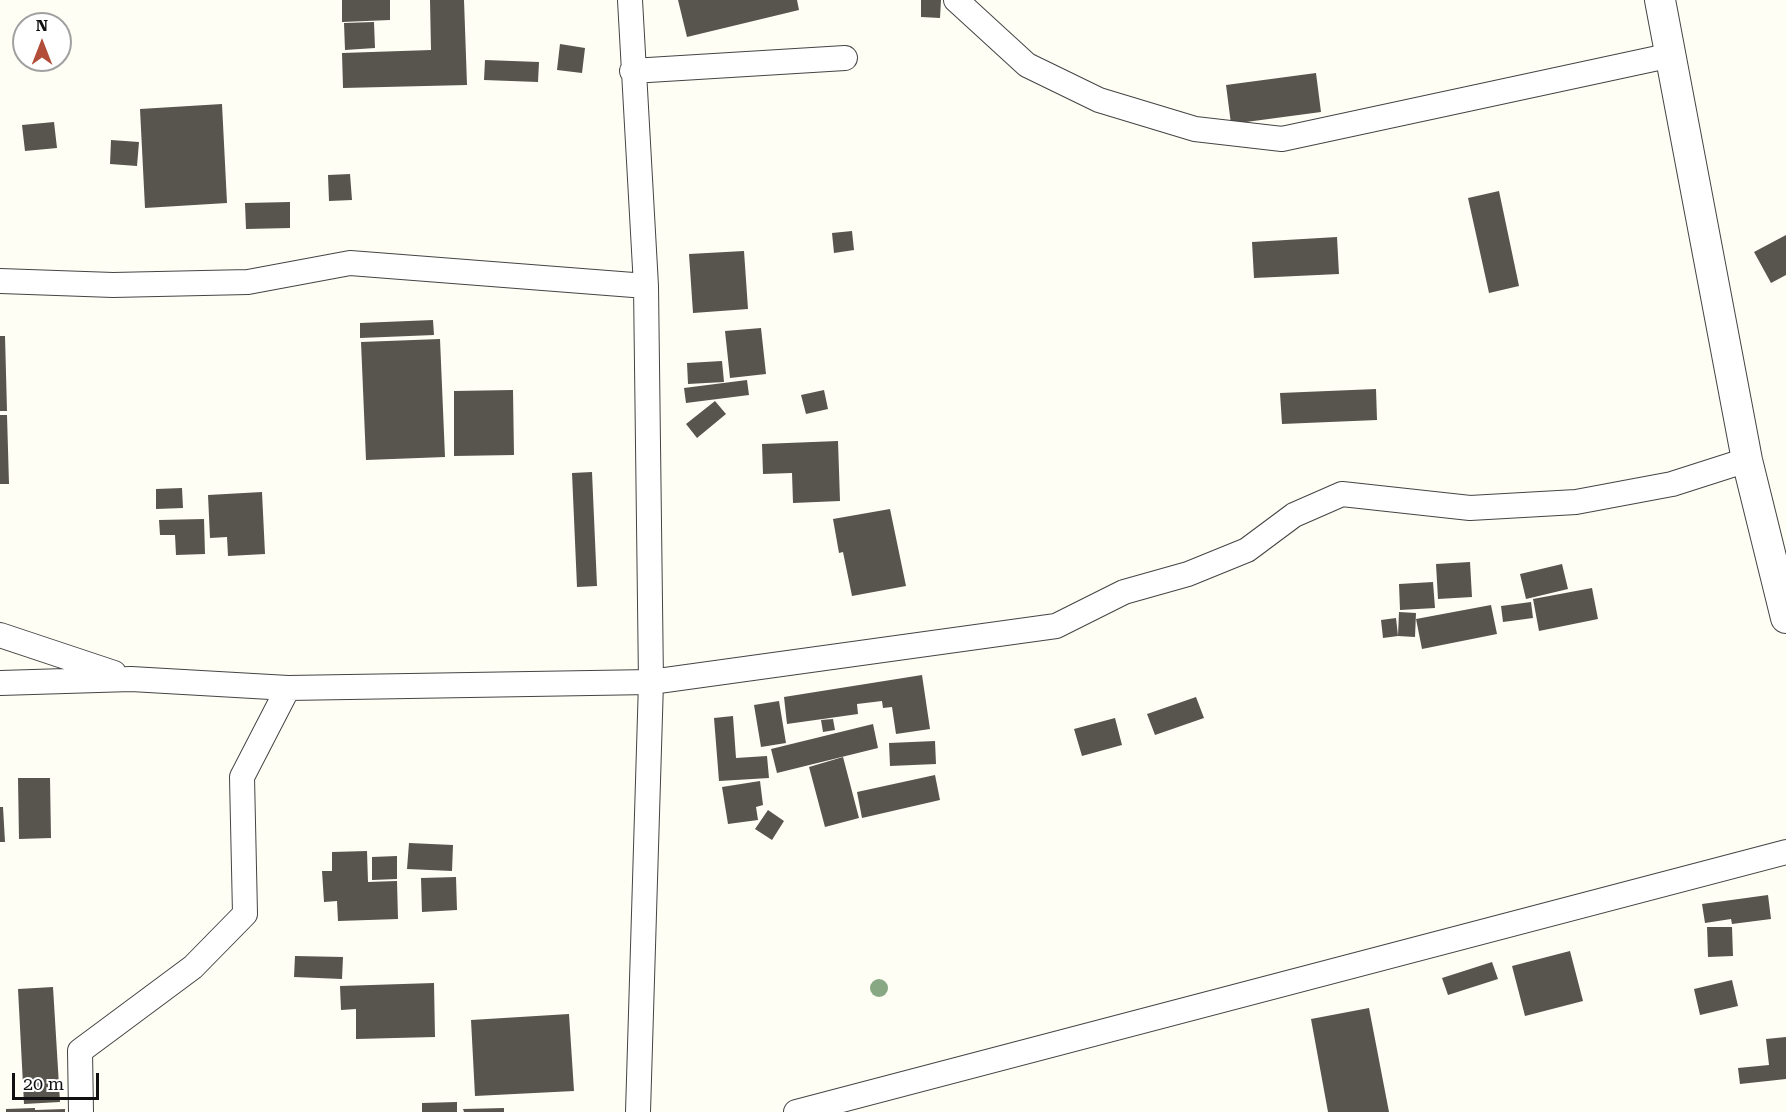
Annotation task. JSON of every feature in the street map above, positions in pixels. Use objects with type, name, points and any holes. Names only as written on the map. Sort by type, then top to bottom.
[{"type":"street","points":[[630,0],[632,70],[646,286],[651,682],[638,1112]]},
{"type":"street","points":[[956,0],[1027,65],[1099,100],[1195,129],[1282,139],[1672,55]]},
{"type":"street","points":[[1660,0],[1747,460],[1784,601]]},
{"type":"street","points":[[632,70],[845,58]]},
{"type":"street","points":[[0,281],[113,285],[248,282],[350,262],[646,286]]},
{"type":"street","points":[[0,683],[131,679],[288,688],[651,682],[1056,626],[1124,592],[1188,574],[1247,550],[1294,515],[1342,494],[1470,508],[1576,502],[1672,484],[1747,460]]},
{"type":"street","points":[[0,635],[131,679]]},
{"type":"street","points":[[81,1112],[80,1051],[155,998],[193,967],[244,914],[242,777],[288,688]]},
{"type":"street","points":[[796,1112],[1786,852]]},
{"type":"building","points":[[342,0],[390,0],[390,20],[342,22]]},
{"type":"building","points":[[430,0],[464,0],[467,85],[343,88],[342,53],[431,50]]},
{"type":"building","points":[[678,0],[797,0],[799,10],[687,37]]},
{"type":"building","points":[[921,0],[941,0],[940,18],[921,17]]},
{"type":"building","points":[[374,22],[375,48],[345,50],[344,23]]},
{"type":"building","points":[[560,44],[585,48],[582,73],[557,70]]},
{"type":"building","points":[[485,60],[539,62],[538,82],[484,80]]},
{"type":"building","points":[[1316,73],[1321,112],[1231,124],[1226,85]]},
{"type":"building","points":[[222,104],[227,203],[145,208],[140,109]]},
{"type":"building","points":[[54,122],[57,148],[25,151],[22,125]]},
{"type":"building","points":[[111,140],[139,142],[137,166],[110,164]]},
{"type":"building","points":[[350,174],[352,200],[329,201],[328,175]]},
{"type":"building","points":[[1499,191],[1519,286],[1489,293],[1468,198]]},
{"type":"building","points":[[290,202],[290,228],[246,229],[245,203]]},
{"type":"building","points":[[852,231],[854,250],[834,253],[832,233]]},
{"type":"building","points":[[1786,235],[1786,275],[1771,283],[1754,252]]},
{"type":"building","points":[[1337,237],[1339,274],[1254,278],[1252,242]]},
{"type":"building","points":[[744,251],[748,309],[693,313],[689,254]]},
{"type":"building","points":[[433,320],[434,335],[360,338],[360,323]]},
{"type":"building","points":[[761,328],[766,374],[730,378],[725,331]]},
{"type":"building","points":[[0,336],[5,336],[7,411],[0,411]]},
{"type":"building","points":[[440,339],[445,457],[366,460],[361,342]]},
{"type":"building","points":[[722,361],[724,382],[688,384],[687,363]]},
{"type":"building","points":[[747,380],[749,395],[686,403],[684,388]]},
{"type":"building","points":[[1376,389],[1377,420],[1282,424],[1280,393]]},
{"type":"building","points":[[513,390],[514,455],[454,456],[454,391]]},
{"type":"building","points":[[824,390],[828,409],[806,414],[801,395]]},
{"type":"building","points":[[715,401],[726,414],[697,438],[686,424]]},
{"type":"building","points":[[0,415],[7,415],[9,484],[0,484]]},
{"type":"building","points":[[838,441],[840,501],[793,503],[792,473],[763,474],[762,444]]},
{"type":"building","points":[[592,472],[597,586],[577,587],[572,473]]},
{"type":"building","points":[[182,488],[183,508],[156,509],[156,489]]},
{"type":"building","points":[[262,492],[265,554],[228,556],[227,537],[210,538],[208,495]]},
{"type":"building","points":[[890,509],[906,586],[852,596],[843,552],[839,553],[833,519]]},
{"type":"building","points":[[204,519],[205,554],[176,555],[175,535],[160,535],[159,520]]},
{"type":"building","points":[[1470,562],[1472,597],[1438,599],[1436,564]]},
{"type":"building","points":[[1562,564],[1568,589],[1526,599],[1520,574]]},
{"type":"building","points":[[1433,582],[1435,608],[1400,610],[1399,584]]},
{"type":"building","points":[[1592,588],[1598,619],[1539,631],[1533,599]]},
{"type":"building","points":[[1531,602],[1533,618],[1503,622],[1501,606]]},
{"type":"building","points":[[1491,605],[1497,634],[1422,649],[1416,619]]},
{"type":"building","points":[[1399,612],[1416,613],[1415,637],[1398,636]]},
{"type":"building","points":[[1396,618],[1398,636],[1383,638],[1381,620]]},
{"type":"building","points":[[922,675],[930,729],[896,734],[892,707],[883,708],[882,701],[857,704],[858,714],[787,724],[784,697]]},
{"type":"building","points":[[1196,697],[1204,718],[1155,735],[1147,714]]},
{"type":"building","points":[[779,701],[786,743],[761,747],[754,705]]},
{"type":"building","points":[[733,716],[736,758],[767,756],[769,778],[719,781],[714,718]]},
{"type":"building","points":[[1115,718],[1122,745],[1082,756],[1074,729]]},
{"type":"building","points":[[833,719],[835,730],[823,732],[821,720]]},
{"type":"building","points":[[873,724],[878,748],[777,773],[771,749]]},
{"type":"building","points":[[935,741],[936,764],[890,766],[889,743]]},
{"type":"building","points":[[843,757],[859,818],[825,827],[809,767]]},
{"type":"building","points":[[935,775],[940,800],[862,818],[857,792]]},
{"type":"building","points":[[18,778],[50,778],[51,838],[19,839]]},
{"type":"building","points":[[760,781],[763,805],[756,807],[758,820],[728,824],[722,787]]},
{"type":"building","points":[[0,807],[3,807],[5,842],[0,842]]},
{"type":"building","points":[[768,810],[784,821],[772,840],[755,829]]},
{"type":"building","points":[[409,843],[453,845],[452,871],[407,869]]},
{"type":"building","points":[[367,851],[368,882],[397,881],[398,919],[338,921],[337,901],[324,902],[322,871],[332,871],[332,852]]},
{"type":"building","points":[[397,856],[397,879],[372,880],[372,857]]},
{"type":"building","points":[[456,877],[457,910],[422,912],[421,878]]},
{"type":"building","points":[[1768,895],[1771,919],[1732,924],[1731,919],[1705,923],[1702,904]]},
{"type":"building","points":[[1707,927],[1732,927],[1733,956],[1708,957]]},
{"type":"building","points":[[1570,951],[1583,1001],[1525,1016],[1512,966]]},
{"type":"building","points":[[295,956],[343,957],[342,979],[294,977]]},
{"type":"building","points":[[1492,962],[1498,979],[1448,995],[1442,978]]},
{"type":"building","points":[[1732,980],[1738,1006],[1700,1015],[1694,989]]},
{"type":"building","points":[[434,983],[435,1037],[356,1039],[356,1009],[341,1010],[340,986]]},
{"type":"building","points":[[53,987],[60,1102],[24,1104],[18,989]]},
{"type":"building","points":[[1369,1008],[1389,1112],[1328,1112],[1311,1019]]},
{"type":"building","points":[[569,1014],[574,1091],[475,1096],[471,1020]]},
{"type":"building","points":[[1786,1037],[1786,1079],[1740,1084],[1738,1068],[1769,1065],[1766,1039]]},
{"type":"building","points":[[457,1102],[457,1112],[422,1112],[422,1103]]},
{"type":"building","points":[[35,1108],[35,1110],[65,1109],[65,1112],[6,1112],[6,1109]]},
{"type":"building","points":[[504,1108],[504,1112],[464,1112],[463,1109]]}]
